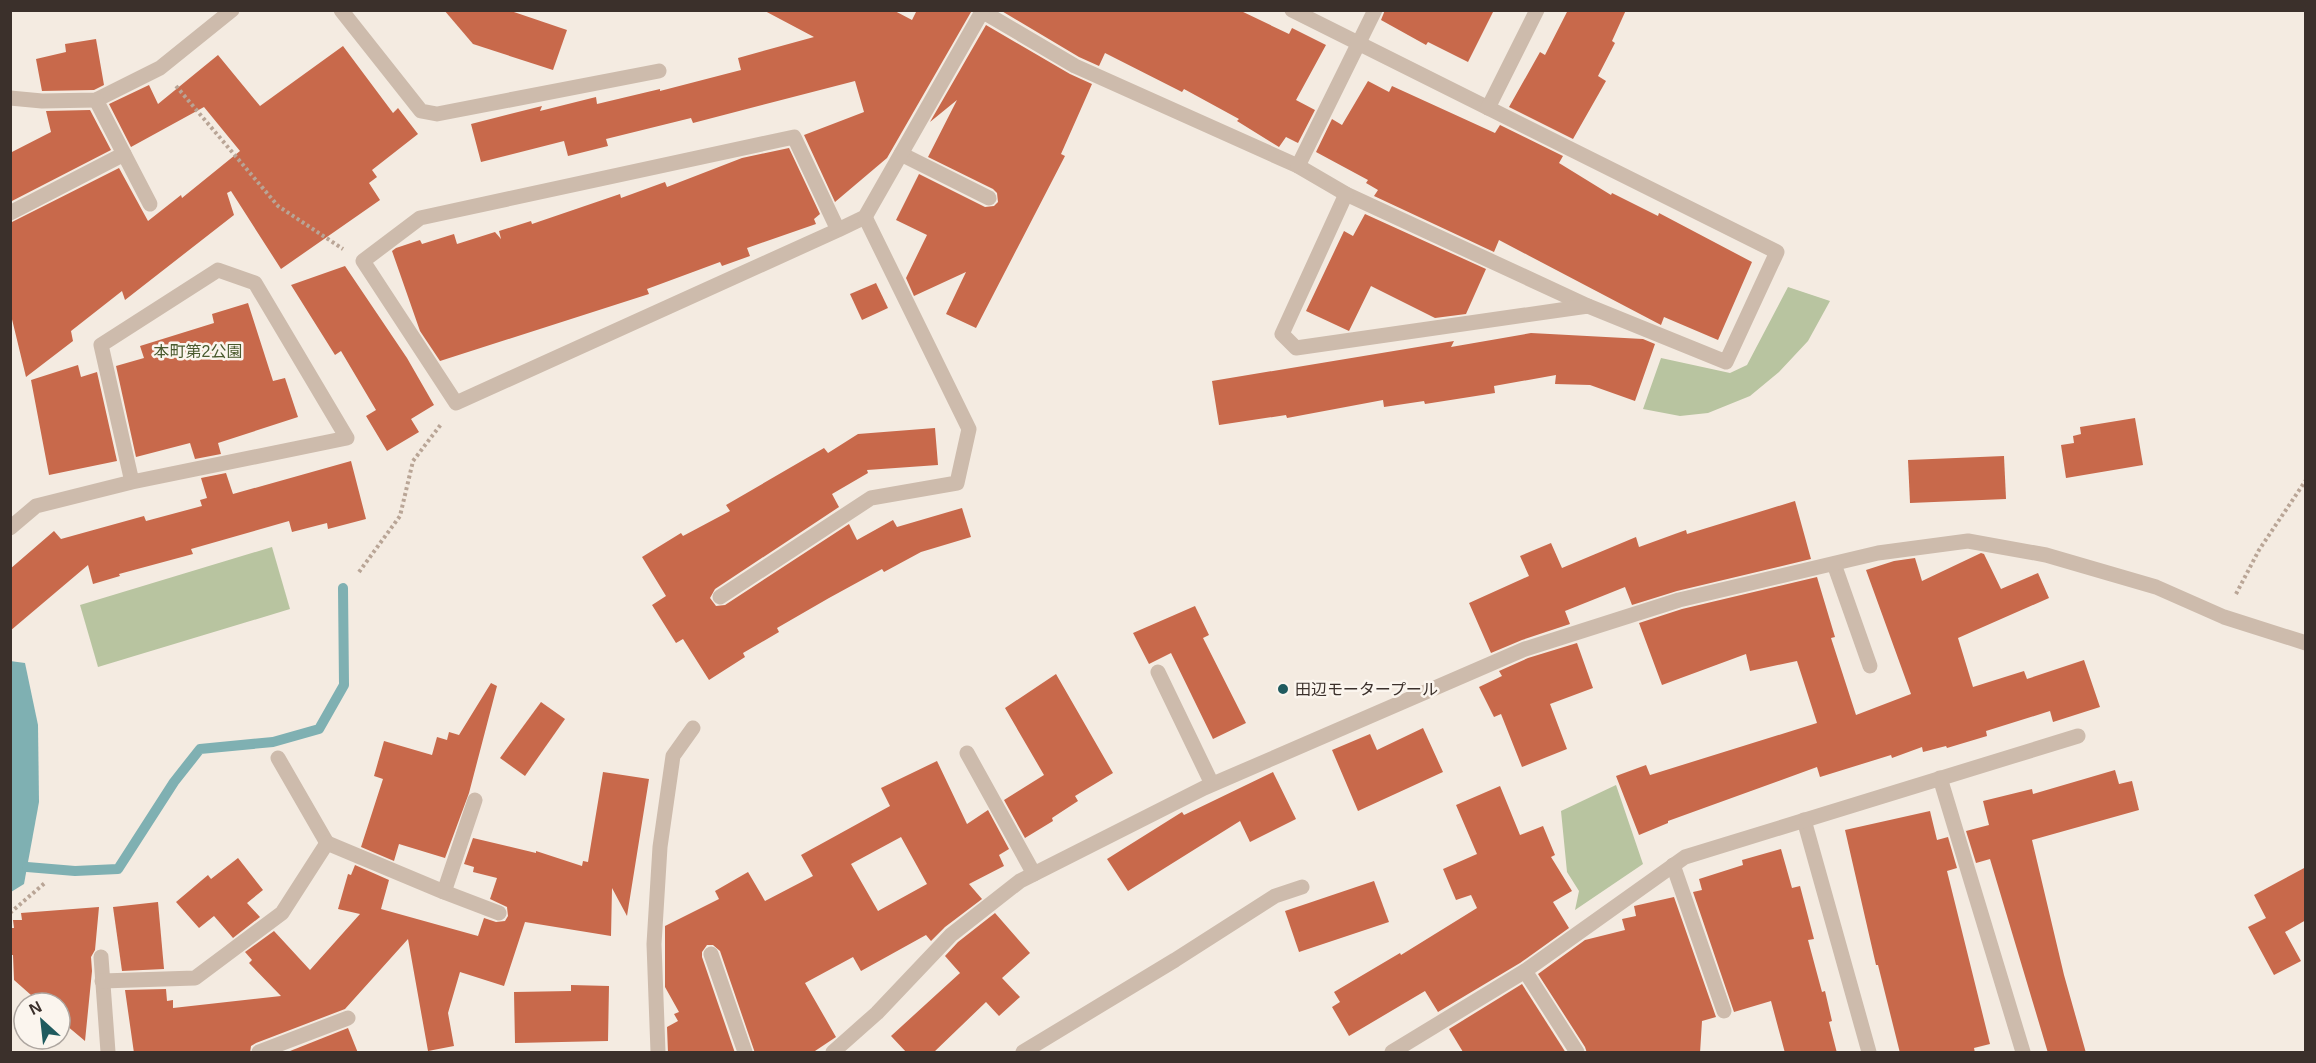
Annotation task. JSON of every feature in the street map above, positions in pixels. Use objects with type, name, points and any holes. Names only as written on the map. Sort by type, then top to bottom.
[{"type":"street","points":[[10,98],[42,101],[96,100],[160,68],[232,10]]},
{"type":"street","points":[[341,10],[421,111],[437,114],[659,71]]},
{"type":"street","points":[[838,230],[794,137],[420,218],[364,262],[456,403],[838,230],[865,217],[982,11],[1075,66],[1298,166],[1346,194],[1588,306],[1726,362],[1777,252],[1292,10]]},
{"type":"street","points":[[1298,166],[1375,10]]},
{"type":"street","points":[[1488,108],[1537,10]]},
{"type":"street","points":[[96,100],[150,204]]},
{"type":"street","points":[[10,213],[124,154]]},
{"type":"street","points":[[901,154],[989,198]]},
{"type":"street","points":[[1346,194],[1282,334],[1296,348],[1588,306]]},
{"type":"street","points":[[720,597],[871,498],[957,483],[969,429],[865,217]]},
{"type":"street","points":[[10,528],[36,506],[132,483],[347,438],[255,283],[218,270],[101,345],[132,483]]},
{"type":"street","points":[[833,1053],[877,1012],[951,935],[1020,881],[1212,784],[1525,650],[1679,600],[1878,554],[1968,541],[2046,555],[2156,587],[2224,617],[2306,643]]},
{"type":"street","points":[[1834,564],[1870,666]]},
{"type":"street","points":[[1158,672],[1212,784]]},
{"type":"street","points":[[657,1053],[654,944],[660,847],[673,756],[693,728]]},
{"type":"street","points":[[1392,1053],[1525,970],[1685,857],[2078,736]]},
{"type":"street","points":[[967,753],[1034,874]]},
{"type":"street","points":[[278,758],[327,843],[499,913]]},
{"type":"street","points":[[1940,778],[2023,1053]]},
{"type":"street","points":[[444,892],[475,800]]},
{"type":"street","points":[[1803,820],[1869,1053]]},
{"type":"street","points":[[102,981],[195,978],[282,913],[327,843]]},
{"type":"street","points":[[1674,865],[1724,1011]]},
{"type":"street","points":[[1023,1053],[1275,896],[1302,887]]},
{"type":"street","points":[[711,954],[745,1053]]},
{"type":"street","points":[[101,957],[108,1053]]},
{"type":"street","points":[[1525,970],[1577,1053]]},
{"type":"street","points":[[259,1053],[348,1018]]},
{"type":"path","points":[[160,68],[278,206],[364,262]]},
{"type":"path","points":[[359,572],[400,516],[413,461],[456,403]]},
{"type":"path","points":[[2224,617],[2259,550],[2306,480]]},
{"type":"path","points":[[10,913],[46,882]]},
{"type":"green space","points":[[1788,287],[1830,301],[1808,341],[1779,372],[1750,396],[1708,413],[1680,416],[1643,409],[1661,358],[1730,373],[1747,365]]},
{"type":"green space","points":[[272,547],[290,609],[98,667],[80,605]]},
{"type":"green space","points":[[1616,785],[1643,864],[1575,910],[1579,891],[1567,872],[1561,811]]},
{"type":"water","points":[[10,661],[25,663],[38,725],[39,802],[24,884],[11,892]]},
{"type":"building","points":[[444,10],[508,10],[567,30],[553,70],[473,44]]},
{"type":"building","points":[[763,10],[893,10],[912,20],[917,10],[971,12],[887,158],[835,202],[804,135],[864,112],[855,81],[693,123],[691,118],[606,139],[608,146],[568,156],[564,141],[481,162],[471,124],[542,106],[540,111],[596,97],[597,104],[660,89],[660,91],[741,70],[738,58],[814,37]]},
{"type":"building","points":[[1000,10],[1239,10],[1289,34],[1292,28],[1326,45],[1296,100],[1315,110],[1298,143],[1286,137],[1279,147],[1237,121],[1239,119],[1184,89],[1182,92],[1105,53],[1099,66],[1079,57]]},
{"type":"building","points":[[1385,10],[1494,10],[1468,62],[1428,42],[1426,45],[1381,20]]},
{"type":"building","points":[[1568,10],[1626,10],[1612,41],[1615,43],[1598,76],[1606,81],[1573,139],[1509,107],[1540,52],[1545,55]]},
{"type":"building","points":[[986,25],[1070,74],[1092,84],[1061,154],[1065,156],[976,328],[946,314],[966,272],[914,296],[906,278],[927,235],[896,220],[919,174],[985,207],[994,206],[998,202],[997,193],[993,189],[928,157],[957,100],[930,122]]},
{"type":"building","points":[[96,39],[104,85],[94,90],[42,91],[36,59],[66,52],[65,44]]},
{"type":"building","points":[[343,46],[393,113],[398,108],[418,134],[372,170],[377,177],[369,183],[380,200],[281,269],[231,191],[227,193],[234,215],[125,300],[122,291],[71,331],[73,341],[26,377],[10,311],[10,223],[119,168],[148,221],[181,195],[182,198],[240,151],[204,107],[131,147],[109,104],[149,85],[158,104],[218,55],[260,106]]},
{"type":"building","points":[[1368,81],[1389,92],[1392,86],[1495,133],[1500,125],[1563,156],[1559,163],[1611,195],[1612,193],[1658,216],[1659,213],[1752,262],[1718,340],[1664,317],[1661,325],[1499,240],[1494,252],[1374,196],[1378,190],[1366,183],[1368,180],[1316,152],[1332,119],[1342,125]]},
{"type":"building","points":[[90,110],[111,150],[10,202],[10,153],[51,132],[46,111]]},
{"type":"building","points":[[789,148],[820,214],[814,219],[816,224],[747,248],[750,256],[722,266],[720,262],[647,289],[649,294],[440,361],[420,331],[392,251],[396,248],[420,240],[422,244],[454,234],[457,244],[495,232],[501,239],[499,231],[531,221],[532,224],[620,194],[621,198],[665,182],[667,187],[742,158]]},
{"type":"building","points":[[1365,214],[1486,269],[1466,314],[1435,318],[1371,286],[1349,331],[1306,311],[1344,231],[1353,236]]},
{"type":"building","points":[[345,266],[407,358],[434,405],[411,419],[419,432],[387,451],[366,416],[376,410],[341,351],[335,355],[291,285]]},
{"type":"building","points":[[876,283],[888,308],[862,320],[850,294]]},
{"type":"building","points":[[248,303],[273,381],[285,378],[298,417],[218,443],[221,454],[195,459],[190,443],[136,457],[116,366],[144,358],[140,346],[214,323],[212,314]]},
{"type":"building","points":[[1531,333],[1643,339],[1655,344],[1635,401],[1590,385],[1555,384],[1556,375],[1494,386],[1495,393],[1425,404],[1424,401],[1384,407],[1383,400],[1287,418],[1286,415],[1219,425],[1212,381],[1454,341],[1451,347]]},
{"type":"building","points":[[78,365],[81,377],[97,372],[117,461],[49,475],[31,380]]},
{"type":"building","points":[[2135,418],[2143,465],[2066,478],[2061,445],[2074,443],[2073,436],[2081,434],[2080,427]]},
{"type":"building","points":[[935,428],[938,465],[867,470],[868,473],[832,494],[839,507],[715,589],[710,598],[716,606],[725,605],[849,524],[857,540],[893,520],[897,527],[962,508],[971,537],[921,552],[884,572],[882,569],[777,628],[779,632],[743,653],[745,657],[709,680],[683,639],[676,643],[652,605],[666,596],[642,557],[681,533],[683,536],[730,511],[726,505],[824,448],[828,453],[858,434]]},
{"type":"building","points":[[2004,456],[2006,499],[1910,503],[1908,460]]},
{"type":"building","points":[[351,461],[366,519],[328,529],[327,523],[292,532],[289,521],[191,549],[193,554],[119,574],[120,576],[93,584],[88,565],[10,631],[10,569],[54,531],[61,539],[144,516],[146,521],[202,506],[200,500],[207,498],[201,478],[226,473],[233,494]]},
{"type":"building","points":[[1795,501],[1811,559],[1677,591],[1632,605],[1625,587],[1565,611],[1570,624],[1491,653],[1469,603],[1529,576],[1520,556],[1551,543],[1562,568],[1636,537],[1639,547],[1686,530],[1687,534]]},
{"type":"building","points":[[1981,553],[1984,554],[2001,589],[2038,573],[2049,598],[1958,638],[1973,687],[2024,671],[2027,679],[2084,660],[2100,707],[2053,722],[2050,711],[1986,731],[1987,736],[1947,748],[1946,746],[1923,752],[1922,747],[1892,758],[1891,755],[1820,777],[1817,767],[1668,821],[1668,823],[1639,835],[1616,776],[1646,765],[1650,775],[1817,723],[1797,661],[1750,671],[1746,654],[1662,685],[1639,623],[1682,609],[1817,577],[1835,637],[1831,638],[1856,715],[1911,694],[1866,570],[1894,561],[1915,558],[1922,581]]},
{"type":"building","points":[[1195,606],[1209,635],[1203,638],[1246,723],[1213,739],[1171,653],[1149,664],[1133,633]]},
{"type":"building","points":[[1577,643],[1593,688],[1550,704],[1567,749],[1522,767],[1501,714],[1494,717],[1479,687],[1502,676],[1499,671],[1528,658]]},
{"type":"building","points":[[1056,674],[1113,773],[1075,796],[1078,801],[1052,818],[1053,821],[1025,838],[1004,800],[1044,775],[1005,708]]},
{"type":"building","points":[[491,683],[497,686],[469,793],[445,858],[399,844],[394,861],[361,847],[383,779],[374,776],[384,741],[432,755],[437,737],[447,740],[449,732],[459,735]]},
{"type":"building","points":[[541,702],[565,719],[525,776],[500,758]]},
{"type":"building","points":[[1423,728],[1443,772],[1358,811],[1332,750],[1370,734],[1377,750]]},
{"type":"building","points":[[937,761],[967,824],[988,810],[1009,849],[999,855],[1004,866],[969,884],[982,899],[945,927],[931,941],[926,935],[861,971],[853,957],[805,983],[836,1037],[812,1053],[755,1053],[720,951],[713,945],[707,945],[702,952],[702,957],[735,1053],[668,1053],[667,1027],[678,1021],[674,1014],[679,1012],[665,987],[665,926],[719,899],[715,891],[748,872],[765,901],[813,876],[801,855],[890,806],[881,788]],"holes":[[[901,837],[927,884],[878,911],[851,864]]]},
{"type":"building","points":[[2115,770],[2119,784],[2132,781],[2139,810],[2032,840],[2064,975],[2086,1053],[2048,1053],[1990,859],[1976,863],[1966,831],[1989,825],[1983,801],[2032,789],[2033,794]]},
{"type":"building","points":[[603,772],[649,779],[627,916],[612,888],[611,936],[525,922],[504,986],[460,972],[448,1013],[454,1046],[428,1051],[408,939],[345,1009],[256,1043],[251,1046],[250,1053],[134,1053],[125,990],[166,989],[167,1001],[173,1000],[173,1008],[281,996],[249,963],[252,960],[245,952],[274,931],[310,970],[360,914],[338,909],[348,874],[351,875],[355,865],[389,880],[381,909],[478,936],[484,918],[496,922],[505,921],[508,916],[507,907],[490,899],[497,878],[473,872],[474,867],[464,864],[473,838],[536,853],[536,851],[582,866],[583,861],[588,862]]},
{"type":"building","points":[[1273,772],[1296,819],[1250,842],[1240,821],[1128,891],[1107,859],[1182,812],[1184,815]]},
{"type":"building","points":[[1500,786],[1520,835],[1543,826],[1555,855],[1551,857],[1572,891],[1553,902],[1569,928],[1520,963],[1438,1012],[1425,991],[1349,1036],[1332,1007],[1340,1002],[1334,992],[1400,953],[1401,955],[1477,908],[1471,895],[1456,900],[1443,869],[1477,854],[1456,805]]},
{"type":"building","points":[[1930,811],[1937,840],[1948,837],[1957,868],[1947,871],[1990,1044],[1974,1048],[1975,1053],[1900,1053],[1878,965],[1876,965],[1845,830]]},
{"type":"building","points":[[1781,849],[1792,888],[1800,886],[1814,939],[1808,940],[1822,992],[1825,991],[1832,1021],[1829,1022],[1837,1053],[1785,1053],[1771,1001],[1734,1012],[1693,892],[1702,890],[1699,879],[1743,865],[1742,860]]},
{"type":"building","points":[[238,858],[263,890],[247,903],[260,917],[233,938],[214,916],[199,928],[176,902],[208,875],[211,879]]},
{"type":"building","points":[[2306,867],[2306,920],[2285,932],[2301,961],[2274,975],[2248,927],[2266,918],[2254,895]]},
{"type":"building","points":[[1374,881],[1389,922],[1299,952],[1285,911]]},
{"type":"building","points":[[1674,897],[1716,1017],[1702,1021],[1700,1053],[1587,1053],[1538,974],[1585,940],[1625,930],[1622,919],[1636,916],[1634,906]]},
{"type":"building","points":[[158,902],[164,969],[122,971],[113,907]]},
{"type":"building","points":[[99,907],[95,950],[91,957],[92,971],[85,1041],[72,1030],[72,991],[26,991],[14,980],[13,955],[10,955],[10,928],[14,928],[13,920],[22,920],[21,913]]},
{"type":"building","points":[[995,913],[1030,953],[1002,978],[1020,997],[999,1016],[986,1002],[933,1053],[907,1053],[891,1036],[960,973],[945,956],[958,942]]},
{"type":"building","points":[[1522,984],[1566,1053],[1463,1052],[1449,1029]]},
{"type":"building","points":[[571,985],[609,986],[608,1041],[515,1043],[514,992],[571,991]]},
{"type":"building","points":[[348,1028],[358,1053],[285,1053]]},
{"type":"waterway","points":[[27,867],[75,871],[118,869],[174,782],[200,749],[273,742],[319,729],[344,685],[343,588]]},
{"type":"place","name":"田辺モータープール","points":[[1283,689]]},
{"type":"park label","name":"本町第2公園","points":[[198,351]]}]
